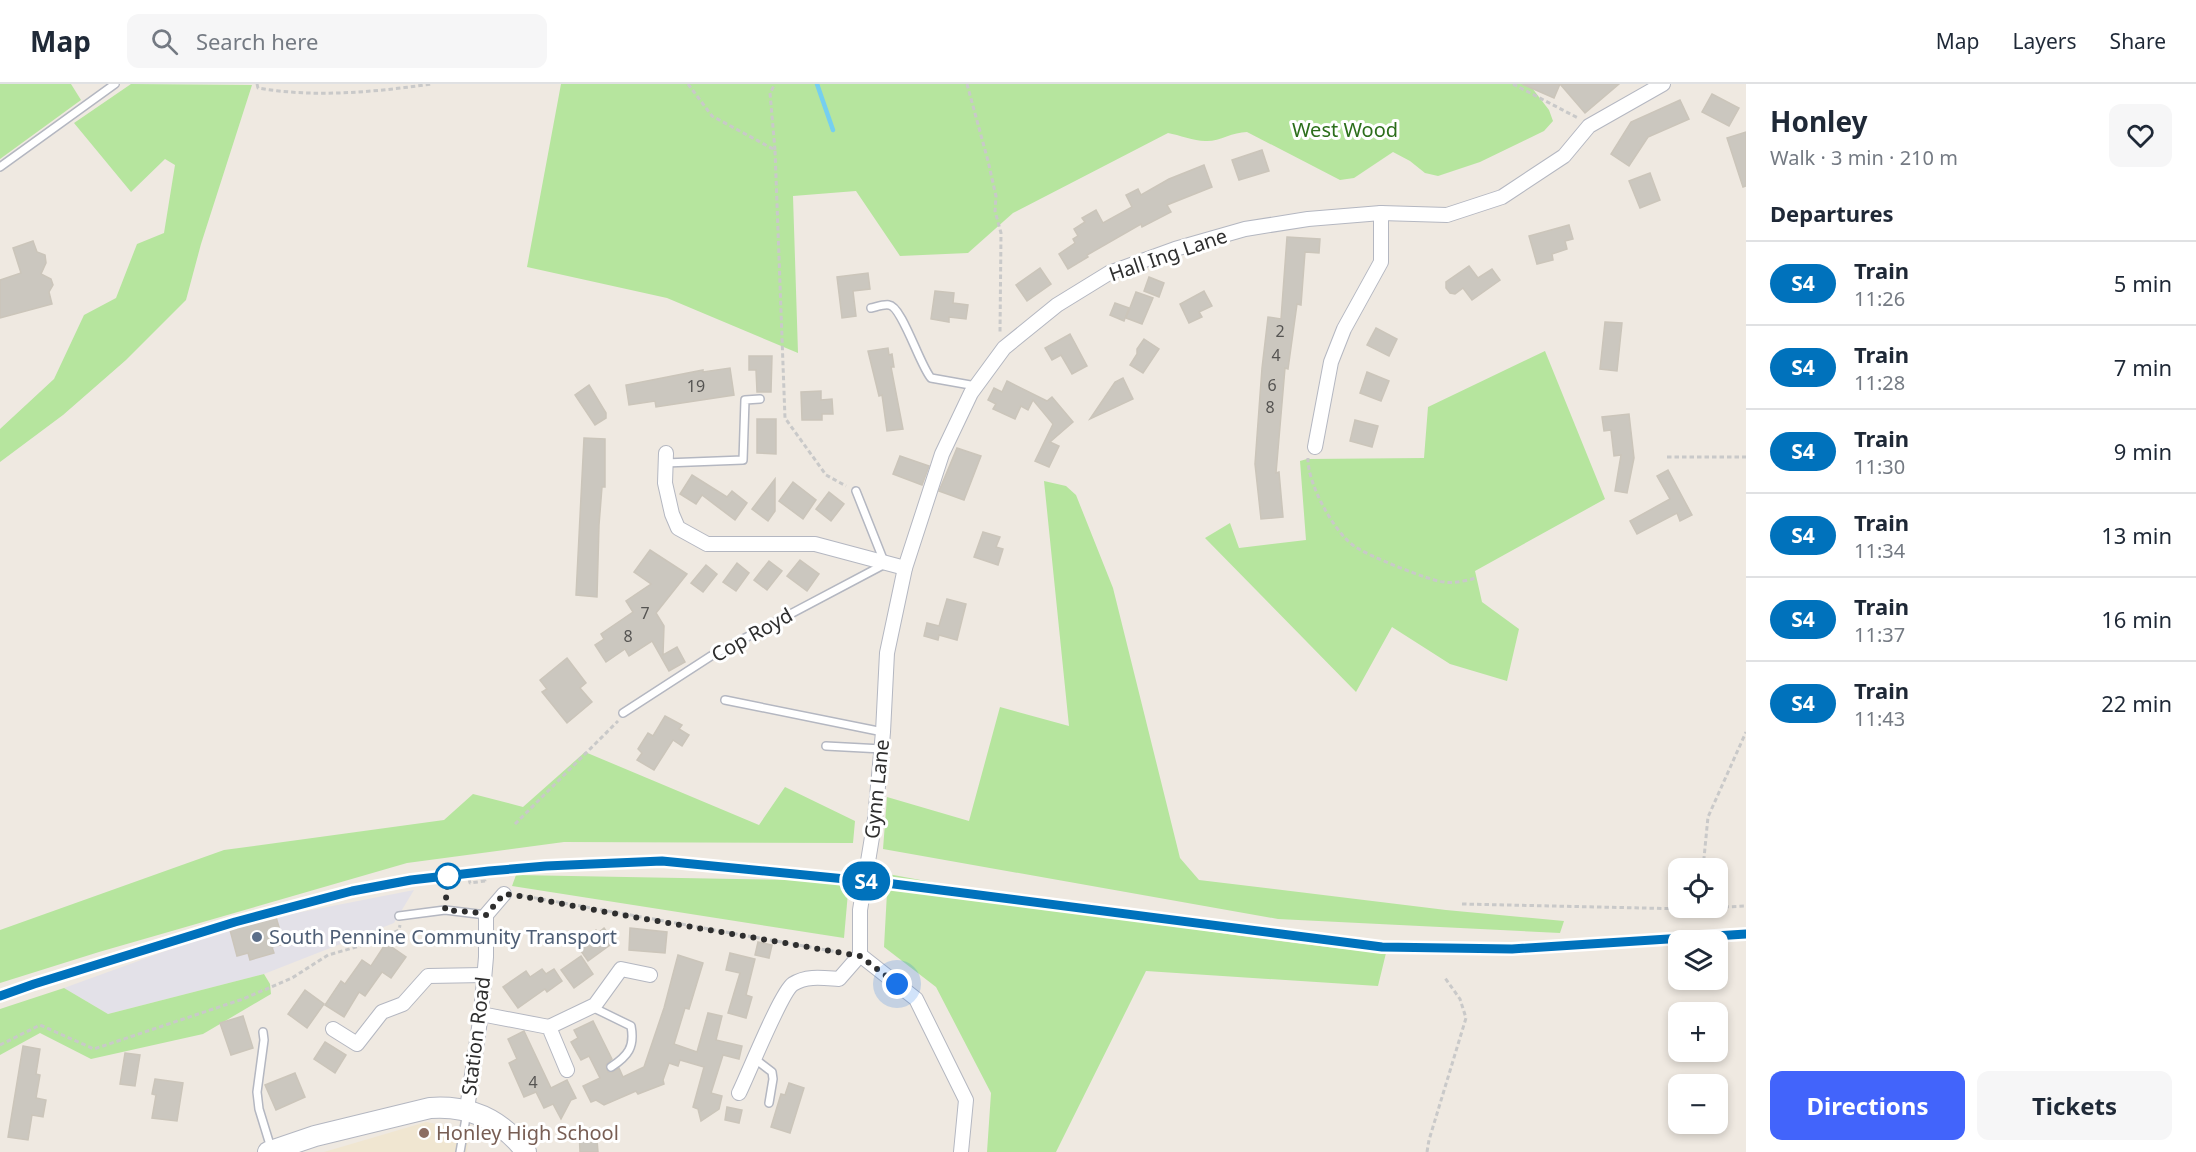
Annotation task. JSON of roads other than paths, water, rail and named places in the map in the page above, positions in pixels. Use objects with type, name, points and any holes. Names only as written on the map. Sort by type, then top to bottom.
[{"type":"street","name":"Hall Ing Lane","points":[[905,568],[942,454],[971,393],[1004,348],[1057,305],[1109,273],[1175,249],[1245,229],[1308,219],[1381,213],[1447,215],[1502,197],[1564,156],[1589,126],[1663,84]]},
{"type":"street","points":[[1315,447],[1331,362],[1344,329],[1381,262],[1381,213]]},
{"type":"street","points":[[666,458],[665,483],[672,514],[678,528],[707,544],[815,544],[905,568]]},
{"type":"street","name":"Gynn Lane","points":[[860,956],[860,910],[875,819],[882,749],[887,653],[905,568]]},
{"type":"street","points":[[486,915],[504,894]]},
{"type":"street","name":"Station Road","points":[[486,915],[481,1014],[467,1109],[495,1122],[519,1142],[526,1152]]},
{"type":"street","points":[[739,1093],[777,1009],[791,985],[808,977],[839,980],[860,956],[916,999],[966,1100],[961,1152]]},
{"type":"street","points":[[481,1014],[549,1027],[592,1007],[621,969],[651,975]]},
{"type":"street","points":[[333,1029],[357,1044],[382,1012],[402,1004],[428,976],[484,975]]},
{"type":"street","points":[[549,1027],[567,1070]]},
{"type":"street","points":[[270,1151],[315,1136],[430,1108],[467,1109]]},
{"type":"lane","points":[[0,167],[115,84]]},
{"type":"lane","points":[[871,308],[890,305],[894,307],[931,378],[976,386]]},
{"type":"lane","points":[[666,458],[743,460],[745,400],[760,399]]},
{"type":"lane","points":[[856,491],[885,564]]},
{"type":"lane","name":"Cop Royd","points":[[623,713],[711,656],[885,564]]},
{"type":"lane","points":[[725,700],[883,732]]},
{"type":"lane","points":[[826,746],[882,749]]},
{"type":"lane","points":[[401,915],[445,910],[486,915]]},
{"type":"lane","points":[[592,1007],[631,1026],[633,1037],[626,1057],[611,1067]]},
{"type":"lane","points":[[262,1032],[264,1040],[257,1092],[270,1151]]},
{"type":"lane","points":[[755,1059],[772,1072],[769,1103]]},
{"type":"lane","points":[[460,1152],[467,1109]]},
{"type":"waterway","points":[[817,84],[833,130]]},
{"type":"railway","points":[[0,996],[235,922],[352,891],[411,880],[489,871],[662,861],[886,883],[1382,947],[1512,949],[1746,934]]},
{"type":"train","name":"S4","points":[[0,996],[235,922],[352,891],[411,880],[489,871],[662,861],[886,883],[1382,947],[1512,949],[1746,934]]},
{"type":"place","name":"South Pennine Community Transport","points":[[257,937]]},
{"type":"place","name":"Honley High School","points":[[424,1133]]},
{"type":"park label","name":"West Wood","points":[[1345,130]]}]
